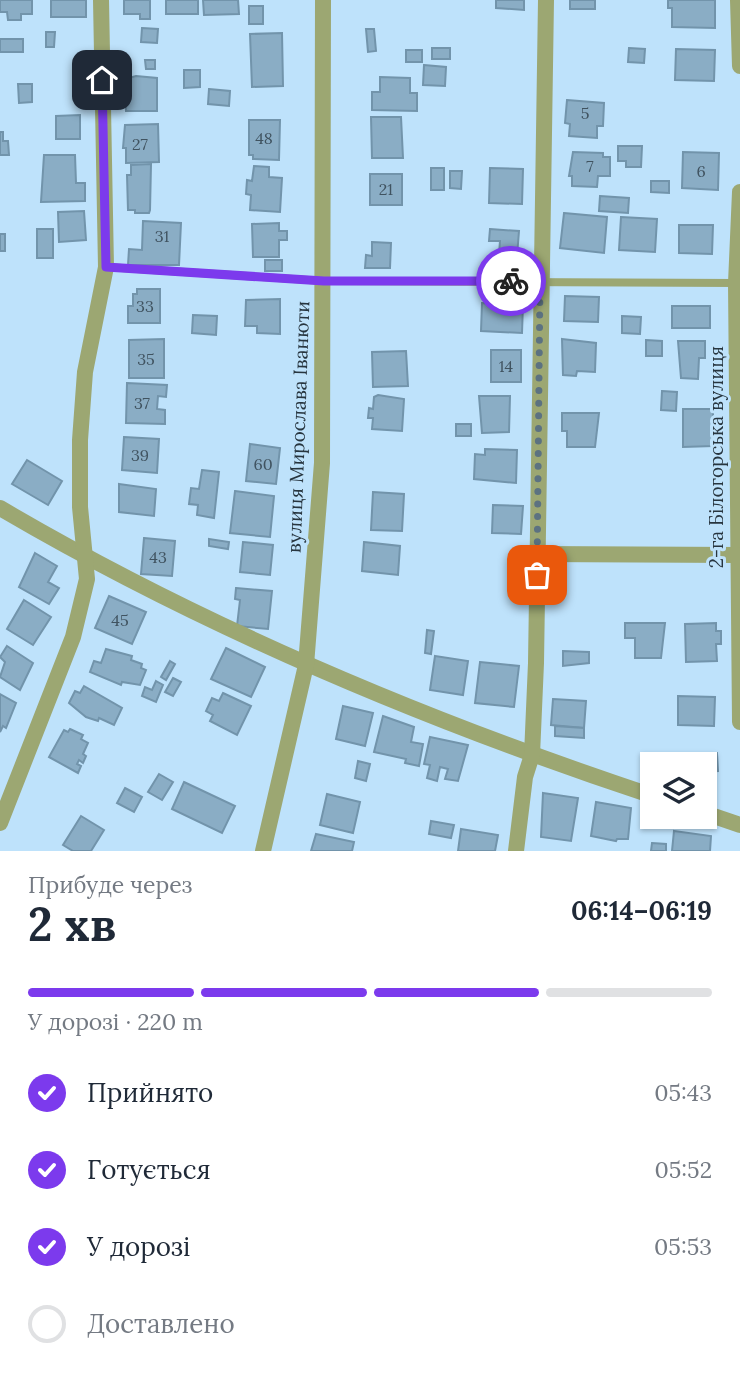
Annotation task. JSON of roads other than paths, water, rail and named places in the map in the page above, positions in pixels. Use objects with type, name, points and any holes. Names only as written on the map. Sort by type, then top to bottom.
[{"type":"street","points":[[0,823],[73,637],[87,579],[80,507],[84,386],[106,267],[101,0]]},
{"type":"street","name":"вулиця Мирослава Іванюти","points":[[263,851],[306,665],[322,463],[323,0]]},
{"type":"street","points":[[516,851],[525,777],[532,755],[536,663],[546,0]]},
{"type":"street","points":[[738,0],[740,66]]},
{"type":"street","name":"2-га Білогорська вулиця","points":[[740,192],[737,555],[740,722]]},
{"type":"street","points":[[0,508],[86,559],[306,665],[532,755],[640,792]]},
{"type":"street","points":[[537,554],[737,555]]},
{"type":"street","points":[[717,817],[740,825]]},
{"type":"lane","points":[[106,267],[324,281],[738,283]]}]
